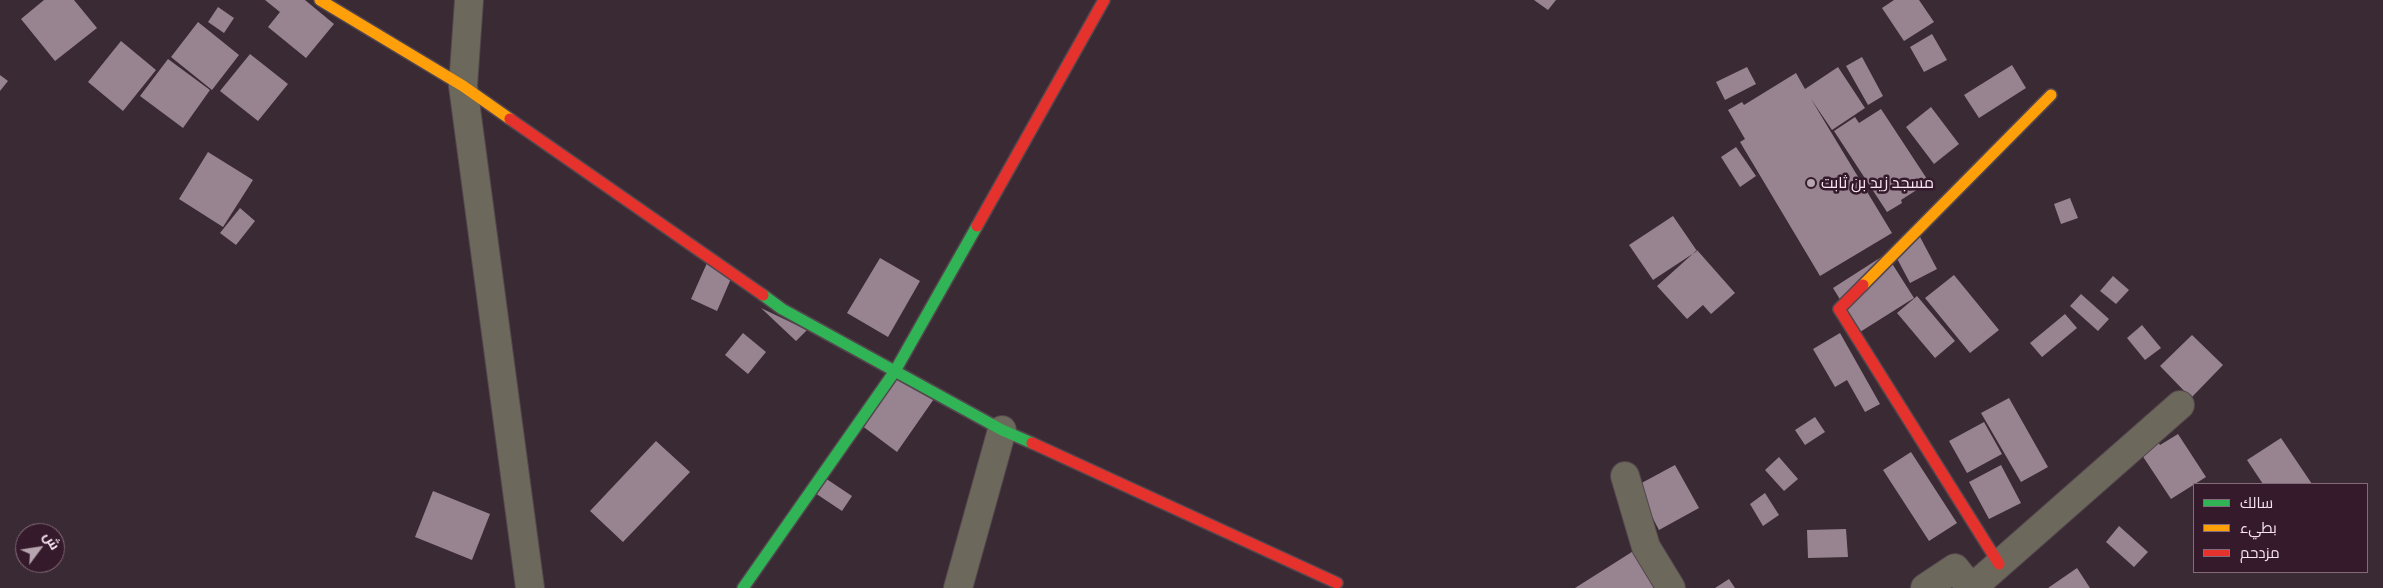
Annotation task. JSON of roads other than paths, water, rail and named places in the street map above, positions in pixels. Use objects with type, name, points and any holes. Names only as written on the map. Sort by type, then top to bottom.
[{"type":"street","points":[[320,0],[464,86],[782,309],[1002,430],[1337,583]]},
{"type":"street","points":[[469,0],[464,86],[530,588]]},
{"type":"street","points":[[743,588],[895,371],[1104,0]]},
{"type":"street","points":[[1999,564],[1839,309],[2051,95]]},
{"type":"street","points":[[1925,588],[1955,568],[1971,588],[2180,406]]},
{"type":"street","points":[[958,588],[1002,430]]},
{"type":"street","points":[[1625,476],[1646,546],[1671,588]]},
{"type":"place","name":"مسجد زيد بن ثابت","points":[[1811,183]]}]
